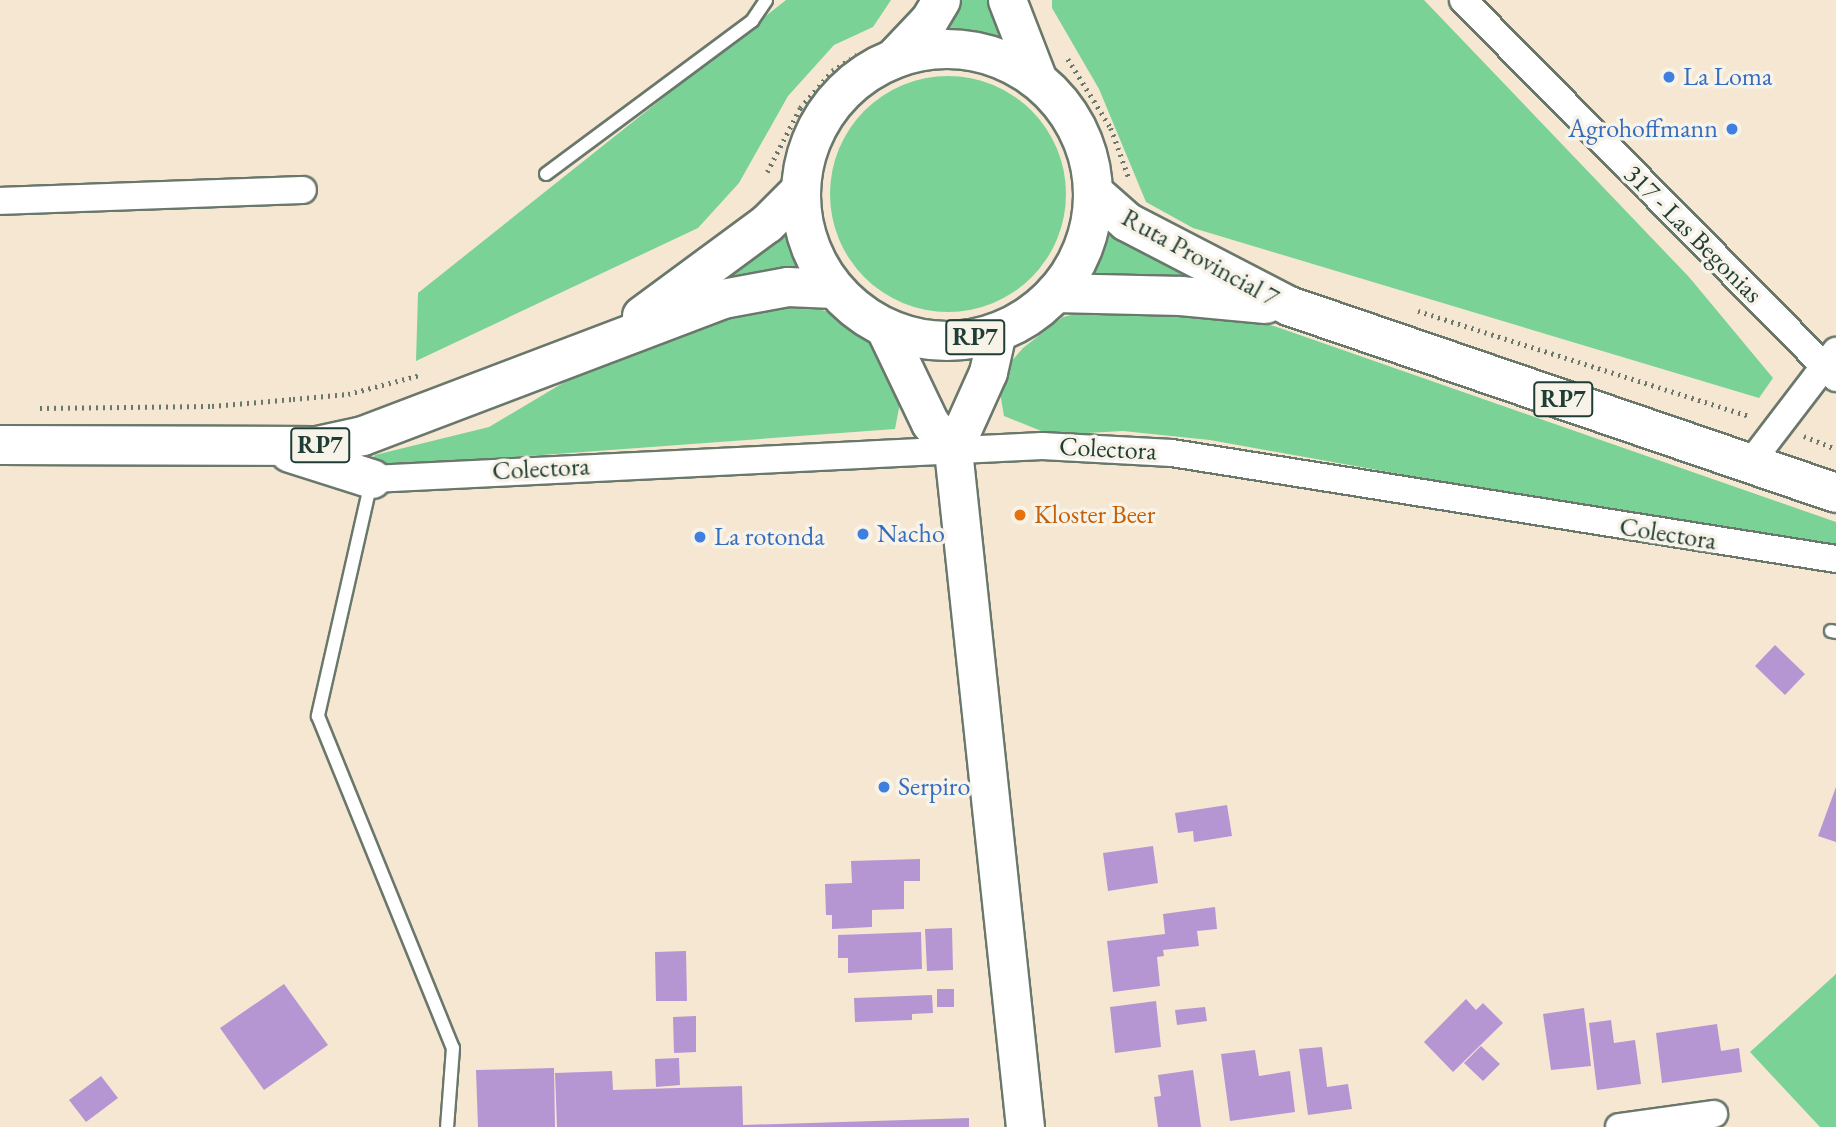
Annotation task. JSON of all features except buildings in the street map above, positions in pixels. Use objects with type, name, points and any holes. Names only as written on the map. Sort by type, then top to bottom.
[{"type":"main road","points":[[880,54],[929,20],[941,0]]},
{"type":"main road","points":[[1007,0],[1038,80]]},
{"type":"main road","name":"RP7","points":[[967,50],[1004,60],[1038,80],[1067,111],[1086,150],[1093,192],[1083,246],[1055,293],[1028,316],[997,332],[959,340],[921,338],[884,327],[857,311],[834,289],[815,259],[803,226],[800,191],[805,158],[830,108],[880,54],[967,50]]},
{"type":"main road","name":"RP7","points":[[619,335],[767,225],[800,191]]},
{"type":"main road","name":"Ruta Provincial 7","points":[[1093,192],[1127,222],[1289,306]]},
{"type":"main road","name":"RP7","points":[[0,445],[317,446],[363,436],[619,335],[723,299],[788,287],[834,289]]},
{"type":"main road","name":"Ruta Provincial 7","points":[[1055,293],[1181,296],[1289,306]]},
{"type":"main road","name":"RP7","points":[[1289,306],[1836,493]]},
{"type":"main road","points":[[884,327],[930,423],[953,450]]},
{"type":"main road","points":[[997,332],[988,372],[953,450],[1025,1127]]},
{"type":"main road","points":[[265,446],[372,479]]},
{"type":"street","name":"317 - Las Begonias","points":[[1463,0],[1832,365]]},
{"type":"street","points":[[0,201],[303,190]]},
{"type":"street","points":[[1751,462],[1832,365]]},
{"type":"street","name":"Colectora","points":[[372,479],[1042,446],[1172,453],[1836,559]]},
{"type":"street","points":[[1619,1127],[1714,1114]]},
{"type":"lane","points":[[547,174],[752,21],[766,0]]},
{"type":"lane","points":[[372,479],[318,716],[453,1048],[447,1127]]},
{"type":"path","points":[[1065,52],[1111,128],[1130,182]]},
{"type":"path","points":[[763,179],[807,99],[832,71],[880,54]]},
{"type":"path","points":[[1406,308],[1781,426],[1836,449]]},
{"type":"path","points":[[36,408],[280,400],[348,394],[425,374]]},
{"type":"green space","points":[[786,0],[891,0],[873,27],[834,45],[788,96],[739,183],[698,228],[416,361],[418,293]]},
{"type":"green space","points":[[961,0],[989,0],[1008,49],[940,39]]},
{"type":"green space","points":[[1052,0],[1424,0],[1689,277],[1773,378],[1759,398],[1193,228],[1146,202],[1099,89],[1052,8]]},
{"type":"green space","points":[[948,76],[971,78],[1004,90],[1023,103],[1039,119],[1052,138],[1061,160],[1066,194],[1064,217],[1052,250],[1039,269],[1023,285],[1004,298],[982,307],[948,312],[925,310],[892,298],[873,285],[857,269],[844,250],[835,228],[830,194],[832,171],[844,138],[857,119],[873,103],[892,90],[914,81]]},
{"type":"green space","points":[[793,220],[796,255],[810,271],[649,314]]},
{"type":"green space","points":[[1104,233],[1164,262],[1241,291],[1084,278]]},
{"type":"green space","points":[[795,301],[852,320],[878,350],[891,373],[900,403],[895,429],[365,468],[375,455],[489,427],[605,358],[684,326]]},
{"type":"green space","points":[[1104,307],[1202,311],[1274,326],[1836,522],[1836,545],[1538,499],[1210,440],[1123,431],[1051,435],[1004,416],[999,387],[1009,364],[1023,348],[1063,317]]},
{"type":"green space","points":[[1836,974],[1836,1127],[1820,1127],[1750,1052]]},
{"type":"place","name":"La Loma","points":[[1669,77]]},
{"type":"place","name":"Agrohoffmann","points":[[1732,129]]},
{"type":"place","name":"Kloster Beer","points":[[1020,515]]},
{"type":"place","name":"Nacho","points":[[863,534]]},
{"type":"place","name":"La rotonda","points":[[700,537]]},
{"type":"place","name":"Serpiro","points":[[884,787]]}]
